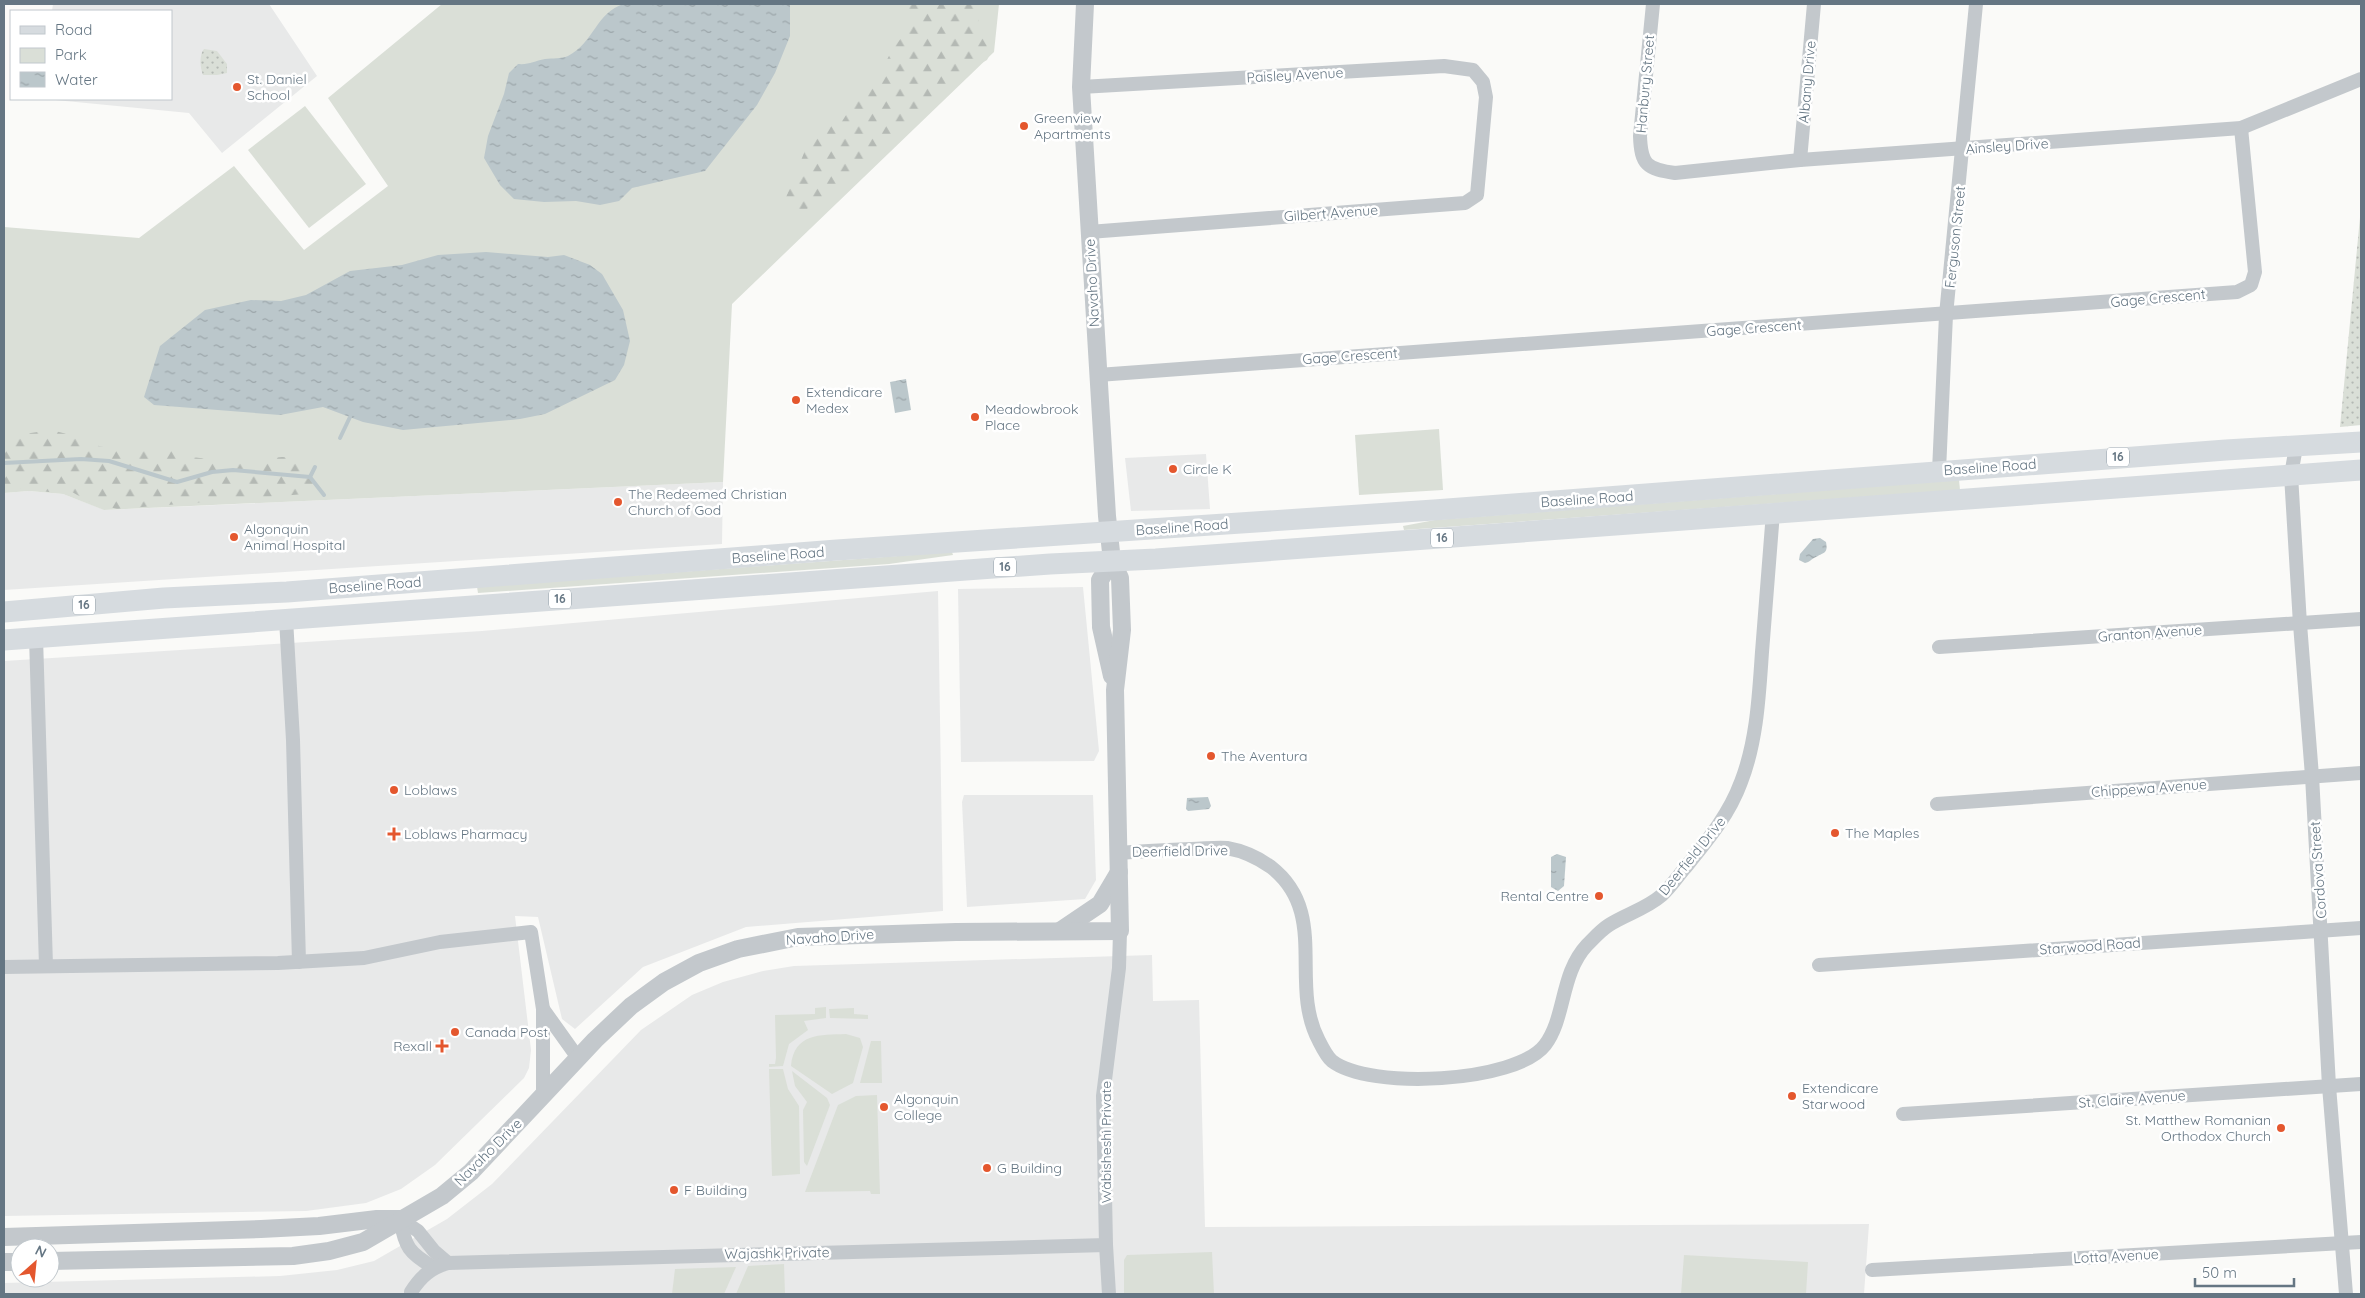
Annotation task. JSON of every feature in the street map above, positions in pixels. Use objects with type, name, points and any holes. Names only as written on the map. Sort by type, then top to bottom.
[{"type":"main road","name":"Baseline Road","points":[[4,612],[164,598],[287,592],[1434,510],[1939,471],[2361,442]]},
{"type":"main road","name":"Baseline Road","points":[[4,640],[2361,470]]},
{"type":"main road","points":[[286,619],[287,592]]},
{"type":"street","name":"Navaho Drive","points":[[1085,4],[1080,87],[1112,561]]},
{"type":"street","name":"Hanbury Street","points":[[1646,164],[1641,154],[1640,136],[1653,4]]},
{"type":"street","name":"Albany Drive","points":[[1800,160],[1814,4]]},
{"type":"street","name":"Ferguson Street","points":[[1939,471],[1946,315],[1964,149],[1976,4]]},
{"type":"street","name":"Paisley Avenue","points":[[1080,87],[1444,66],[1473,70],[1483,82],[1486,102]]},
{"type":"street","name":"Ainsley Drive","points":[[1646,164],[1656,170],[1675,173],[1800,160],[2241,128],[2361,79]]},
{"type":"street","name":"Gilbert Avenue","points":[[1089,232],[1465,202],[1477,195],[1486,102]]},
{"type":"street","name":"Gage Crescent","points":[[1098,375],[1512,344],[1946,315],[2237,292],[2251,285],[2255,272],[2241,128]]},
{"type":"street","name":"Cordova Street","points":[[2296,446],[2291,476],[2322,931],[2330,1086],[2346,1294]]},
{"type":"street","name":"Deerfield Drive","points":[[1119,853],[1224,848],[1249,853],[1280,874],[1298,899],[1305,930],[1307,1011],[1313,1030],[1332,1061],[1354,1070],[1385,1076],[1434,1078],[1473,1076],[1522,1062],[1543,1048],[1548,1041],[1555,1024],[1566,979],[1584,948],[1609,925],[1662,895],[1711,836],[1734,800],[1747,765],[1757,712],[1773,513]]},
{"type":"street","points":[[1112,561],[1100,580],[1100,627],[1115,690],[1120,931]]},
{"type":"street","points":[[286,619],[293,740],[299,962]]},
{"type":"street","name":"Granton Avenue","points":[[1939,646],[2361,620]]},
{"type":"street","points":[[36,637],[46,966]]},
{"type":"street","name":"Chippewa Avenue","points":[[1937,804],[2361,773]]},
{"type":"street","points":[[1060,931],[1100,904],[1119,872]]},
{"type":"street","name":"Starwood Road","points":[[1819,965],[2361,928]]},
{"type":"street","name":"Navaho Drive","points":[[60,1261],[293,1256],[329,1251],[363,1242],[442,1196],[471,1172],[542,1095],[631,1006],[664,982],[699,963],[738,949],[798,936],[956,932],[1120,931]]},
{"type":"street","name":"Wàbisheshì Private","points":[[1109,1294],[1106,1245],[1104,1096],[1119,968],[1120,931]]},
{"type":"street","points":[[4,967],[299,962],[364,958],[440,942],[531,932],[543,1009],[542,1095]]},
{"type":"street","points":[[543,1009],[578,1058]]},
{"type":"street","name":"St. Claire Avenue","points":[[1903,1114],[2361,1084]]},
{"type":"street","name":"Navaho Drive","points":[[4,1237],[261,1229],[318,1226],[377,1219],[400,1219]]},
{"type":"street","points":[[400,1219],[404,1240],[413,1256],[411,1293]]},
{"type":"street","points":[[400,1219],[418,1231],[434,1251],[448,1263]]},
{"type":"street","name":"Lotta Avenue","points":[[1872,1270],[2361,1242]]},
{"type":"street","name":"Wajashk Private","points":[[434,1267],[448,1263],[1106,1245]]},
{"type":"street","points":[[411,1293],[417,1282],[434,1267],[413,1256]]},
{"type":"shaded area","name":"St. Daniel School","points":[[53,4],[269,4],[317,76],[222,153],[189,113],[55,100],[172,100],[172,10],[52,10]]},
{"type":"shaded area","points":[[1206,454],[1210,509],[1131,511],[1125,458]]},
{"type":"shaded area","points":[[723,482],[722,544],[4,590],[4,493],[29,491],[63,494],[105,510]]},
{"type":"shaded area","points":[[1083,587],[1099,751],[1094,761],[961,762],[958,589]]},
{"type":"shaded area","points":[[938,591],[943,911],[746,927],[643,967],[575,1029],[562,1019],[538,917],[515,916],[531,1050],[529,1068],[524,1078],[435,1165],[401,1189],[366,1203],[306,1211],[4,1216],[4,661],[482,631]]},
{"type":"shaded area","points":[[964,795],[1093,795],[1096,880],[1085,899],[967,907],[962,802]]},
{"type":"shaded area","name":"Algonquin College","points":[[1152,955],[1153,1001],[1199,1000],[1205,1227],[1869,1224],[1864,1294],[4,1294],[4,1283],[10,1283],[10,1288],[60,1288],[60,1282],[280,1276],[337,1270],[374,1261],[447,1219],[492,1184],[641,1030],[692,995],[723,982],[763,971],[794,966]]},
{"type":"green space","points":[[442,4],[999,4],[994,52],[732,304],[723,482],[104,510],[63,494],[29,491],[4,493],[4,227],[139,238],[234,166],[304,250],[388,186],[328,98]]},
{"type":"green space","points":[[906,4],[979,4],[978,28],[991,52],[987,60],[964,73],[878,159],[804,211],[780,212],[815,126],[841,123],[862,90],[876,81],[892,50],[907,30]]},
{"type":"green space","points":[[204,49],[217,51],[227,64],[227,73],[203,75],[200,62]]},
{"type":"green space","points":[[305,106],[366,184],[309,228],[248,150]]},
{"type":"green space","points":[[2361,207],[2361,425],[2340,427]]},
{"type":"green space","points":[[1439,429],[1443,490],[1359,495],[1355,435]]},
{"type":"green space","points":[[51,430],[75,436],[99,446],[127,452],[139,447],[168,447],[191,457],[236,462],[282,457],[295,458],[311,468],[319,484],[311,492],[305,494],[117,509],[88,501],[72,492],[57,493],[17,488],[4,490],[4,437]]},
{"type":"green space","points":[[1959,480],[1960,490],[1404,530],[1403,526],[1435,520]]},
{"type":"green space","points":[[952,552],[953,555],[889,564],[478,593],[477,587]]},
{"type":"green space","points":[[826,1007],[826,1018],[804,1021],[808,1030],[789,1044],[783,1066],[769,1067],[769,1064],[775,1064],[776,1058],[775,1015],[815,1014],[815,1008]]},
{"type":"green space","points":[[854,1008],[854,1014],[868,1015],[868,1019],[830,1018],[829,1009]]},
{"type":"green space","points":[[846,1034],[860,1038],[863,1047],[853,1083],[832,1094],[791,1066],[797,1047],[803,1042],[818,1036]]},
{"type":"green space","points":[[871,1041],[881,1041],[882,1083],[860,1083]]},
{"type":"green space","points":[[769,1069],[783,1069],[788,1089],[799,1106],[800,1174],[772,1176]]},
{"type":"green space","points":[[792,1071],[827,1098],[830,1105],[807,1166],[804,1162],[803,1110],[807,1102],[795,1086]]},
{"type":"green space","points":[[877,1095],[880,1194],[871,1194],[870,1191],[805,1192],[838,1105],[856,1096]]},
{"type":"green space","points":[[1212,1252],[1214,1294],[1124,1294],[1124,1260],[1127,1255]]},
{"type":"green space","points":[[1684,1255],[1808,1262],[1806,1294],[1681,1294]]},
{"type":"green space","points":[[784,1264],[785,1294],[736,1294],[748,1266]]},
{"type":"green space","points":[[736,1267],[724,1294],[672,1294],[675,1269]]},
{"type":"water","points":[[624,4],[790,4],[790,36],[775,73],[757,105],[705,171],[632,188],[619,201],[600,205],[576,201],[544,202],[514,199],[500,185],[484,158],[488,136],[504,94],[509,73],[518,64],[568,56],[584,44],[607,14]]},
{"type":"water","points":[[486,252],[548,257],[564,255],[590,265],[602,274],[623,310],[630,341],[624,365],[615,380],[545,414],[520,419],[403,430],[363,422],[323,407],[280,415],[154,405],[144,397],[160,346],[205,310],[251,300],[281,301],[306,295],[350,271],[402,265],[438,255]]},
{"type":"water","points":[[906,379],[911,410],[895,413],[890,382]]},
{"type":"water","points":[[1820,538],[1826,542],[1827,548],[1825,552],[1807,563],[1799,560],[1800,554],[1813,539]]},
{"type":"water","points":[[1208,797],[1211,806],[1209,809],[1188,811],[1186,809],[1187,798]]},
{"type":"water","points":[[1557,854],[1566,857],[1564,886],[1558,891],[1551,887],[1551,857]]},
{"type":"waterway","points":[[340,438],[350,417]]},
{"type":"waterway","points":[[4,463],[81,459],[109,461],[177,482],[212,472],[233,470],[310,477],[324,495]]},
{"type":"waterway","points":[[310,477],[315,467]]},
{"type":"place","name":"St. Daniel School","points":[[237,87]]},
{"type":"place","name":"Greenview Apartments","points":[[1024,126]]},
{"type":"place","name":"Extendicare Medex","points":[[796,400]]},
{"type":"place","name":"Meadowbrook Place","points":[[975,417]]},
{"type":"place","name":"Circle K","points":[[1173,469]]},
{"type":"place","name":"The Redeemed Christian Church of God","points":[[618,502]]},
{"type":"place","name":"Algonquin Animal Hospital","points":[[234,537]]},
{"type":"place","name":"The Aventura","points":[[1211,756]]},
{"type":"place","name":"Loblaws","points":[[394,790]]},
{"type":"place","name":"The Maples","points":[[1835,833]]},
{"type":"place","name":"Loblaws Pharmacy","points":[[394,834]]},
{"type":"place","name":"Rental Centre","points":[[1599,896]]},
{"type":"place","name":"Canada Post","points":[[455,1032]]},
{"type":"place","name":"Rexall","points":[[442,1046]]},
{"type":"place","name":"Extendicare Starwood","points":[[1792,1096]]},
{"type":"place","name":"Algonquin College","points":[[884,1107]]},
{"type":"place","name":"St. Matthew Romanian Orthodox Church","points":[[2281,1128]]},
{"type":"place","name":"G Building","points":[[987,1168]]},
{"type":"place","name":"F Building","points":[[674,1190]]}]
